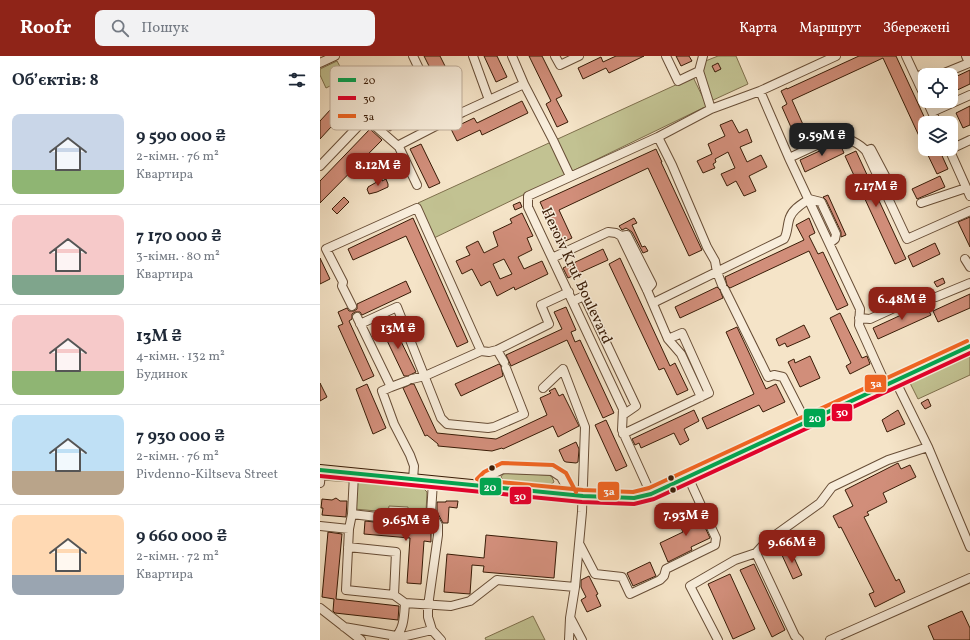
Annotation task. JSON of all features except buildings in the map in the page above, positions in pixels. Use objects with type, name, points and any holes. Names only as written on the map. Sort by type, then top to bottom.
[{"type":"main road","points":[[320,470],[571,495],[634,498],[652,494],[970,346]]},
{"type":"street","points":[[320,63],[335,56]]},
{"type":"street","points":[[413,56],[418,66]]},
{"type":"street","points":[[473,56],[489,100]]},
{"type":"street","points":[[512,56],[524,84],[570,176]]},
{"type":"street","points":[[555,56],[560,65],[579,56]]},
{"type":"street","points":[[666,56],[678,80],[699,71]]},
{"type":"street","points":[[703,56],[699,71],[711,109]]},
{"type":"street","name":"Heroiv Krut Boulevard","points":[[652,494],[623,434],[623,409],[528,207],[528,196],[658,137],[711,109],[760,91],[836,56]]},
{"type":"street","points":[[906,56],[918,81]]},
{"type":"street","points":[[916,77],[926,73],[942,74],[969,63],[966,56]]},
{"type":"street","points":[[462,114],[524,84]]},
{"type":"street","points":[[760,91],[789,158],[860,309],[859,325],[886,385]]},
{"type":"street","points":[[932,112],[970,94]]},
{"type":"street","points":[[930,108],[934,116]]},
{"type":"street","points":[[320,166],[354,130]]},
{"type":"street","points":[[380,130],[400,147],[417,186]]},
{"type":"street","points":[[400,147],[401,144],[429,130]]},
{"type":"street","points":[[789,158],[836,136],[840,136],[862,147],[866,152],[907,239],[970,211]]},
{"type":"street","points":[[658,137],[672,165],[707,247],[715,261],[716,272],[768,377],[774,375],[783,377],[806,422]]},
{"type":"street","points":[[958,145],[970,140]]},
{"type":"street","points":[[921,203],[968,192],[953,156]]},
{"type":"street","points":[[962,177],[970,173]]},
{"type":"street","points":[[653,303],[784,239],[790,217],[795,210],[809,199]]},
{"type":"street","points":[[352,306],[326,249],[417,208],[481,351]]},
{"type":"street","points":[[552,258],[608,232],[616,232],[621,236],[653,303],[668,339],[681,354],[701,397]]},
{"type":"street","points":[[966,259],[970,267]]},
{"type":"street","points":[[936,297],[970,283]]},
{"type":"street","points":[[413,480],[414,466],[394,424],[382,391],[409,380],[426,376],[481,351],[489,352],[497,350],[549,324],[541,305],[569,292]]},
{"type":"street","points":[[573,301],[584,296],[636,406],[623,415]]},
{"type":"street","points":[[859,318],[870,319],[918,297]]},
{"type":"street","points":[[391,387],[359,320],[397,307],[426,376],[426,383],[441,418],[447,424],[488,428],[494,427],[524,414],[505,365],[497,350]]},
{"type":"street","points":[[623,434],[709,393],[682,333],[668,339]]},
{"type":"street","points":[[543,388],[563,369],[584,427],[583,496],[569,640]]},
{"type":"street","points":[[895,380],[928,447],[970,547]]},
{"type":"street","points":[[718,640],[690,586],[736,560],[756,553],[767,541],[820,503],[832,487],[888,460],[928,447]]},
{"type":"street","points":[[478,486],[487,477],[503,469],[552,471],[561,477],[571,495]]},
{"type":"street","points":[[320,470],[320,483]]},
{"type":"street","points":[[354,474],[352,514],[349,528],[346,590],[394,595],[405,603],[428,606],[451,606],[470,601],[497,580],[575,587]]},
{"type":"street","points":[[579,544],[595,574],[622,577],[630,594],[660,580],[664,576],[666,569],[715,545],[716,543],[715,535],[688,477]]},
{"type":"street","points":[[433,482],[431,513],[438,525],[438,535],[428,606],[428,618],[432,630],[441,640]]},
{"type":"street","points":[[352,514],[394,519],[398,515],[434,519]]},
{"type":"street","points":[[320,526],[349,528]]},
{"type":"street","points":[[348,547],[396,552],[394,595]]},
{"type":"street","points":[[756,553],[795,636],[799,640]]},
{"type":"street","points":[[830,640],[970,578]]},
{"type":"street","points":[[395,638],[404,625],[405,603]]},
{"type":"street","points":[[320,608],[361,640]]},
{"type":"street","points":[[570,618],[582,640]]},
{"type":"street","points":[[344,628],[395,638],[432,630]]},
{"type":"green space","points":[[718,56],[736,56],[748,84],[711,101],[698,64]]},
{"type":"green space","points":[[337,61],[340,66],[330,66],[330,86],[326,88],[320,75],[320,69]]},
{"type":"green space","points":[[693,77],[707,106],[434,238],[418,203]]},
{"type":"green space","points":[[970,355],[970,375],[918,399],[910,383]]},
{"type":"green space","points":[[503,474],[549,475],[552,477],[554,482],[550,485],[504,481],[501,477]]},
{"type":"green space","points":[[322,477],[351,480],[351,482],[322,480]]},
{"type":"green space","points":[[355,480],[423,488],[427,492],[426,512],[408,510],[408,507],[389,506],[388,512],[354,509]]},
{"type":"green space","points":[[533,616],[545,640],[486,640],[485,638]]},
{"type":"transit line","name":"3а","points":[[479,480],[583,490],[633,492],[649,488],[967,341]]},
{"type":"transit line","name":"20","points":[[320,470],[583,496],[634,498],[651,494],[970,346]]},
{"type":"transit line","name":"30","points":[[320,476],[582,502],[634,504],[654,499],[970,353]]},
{"type":"transit line","name":"3а","points":[[477,479],[484,472],[502,463],[553,465],[566,473],[576,492]]}]
